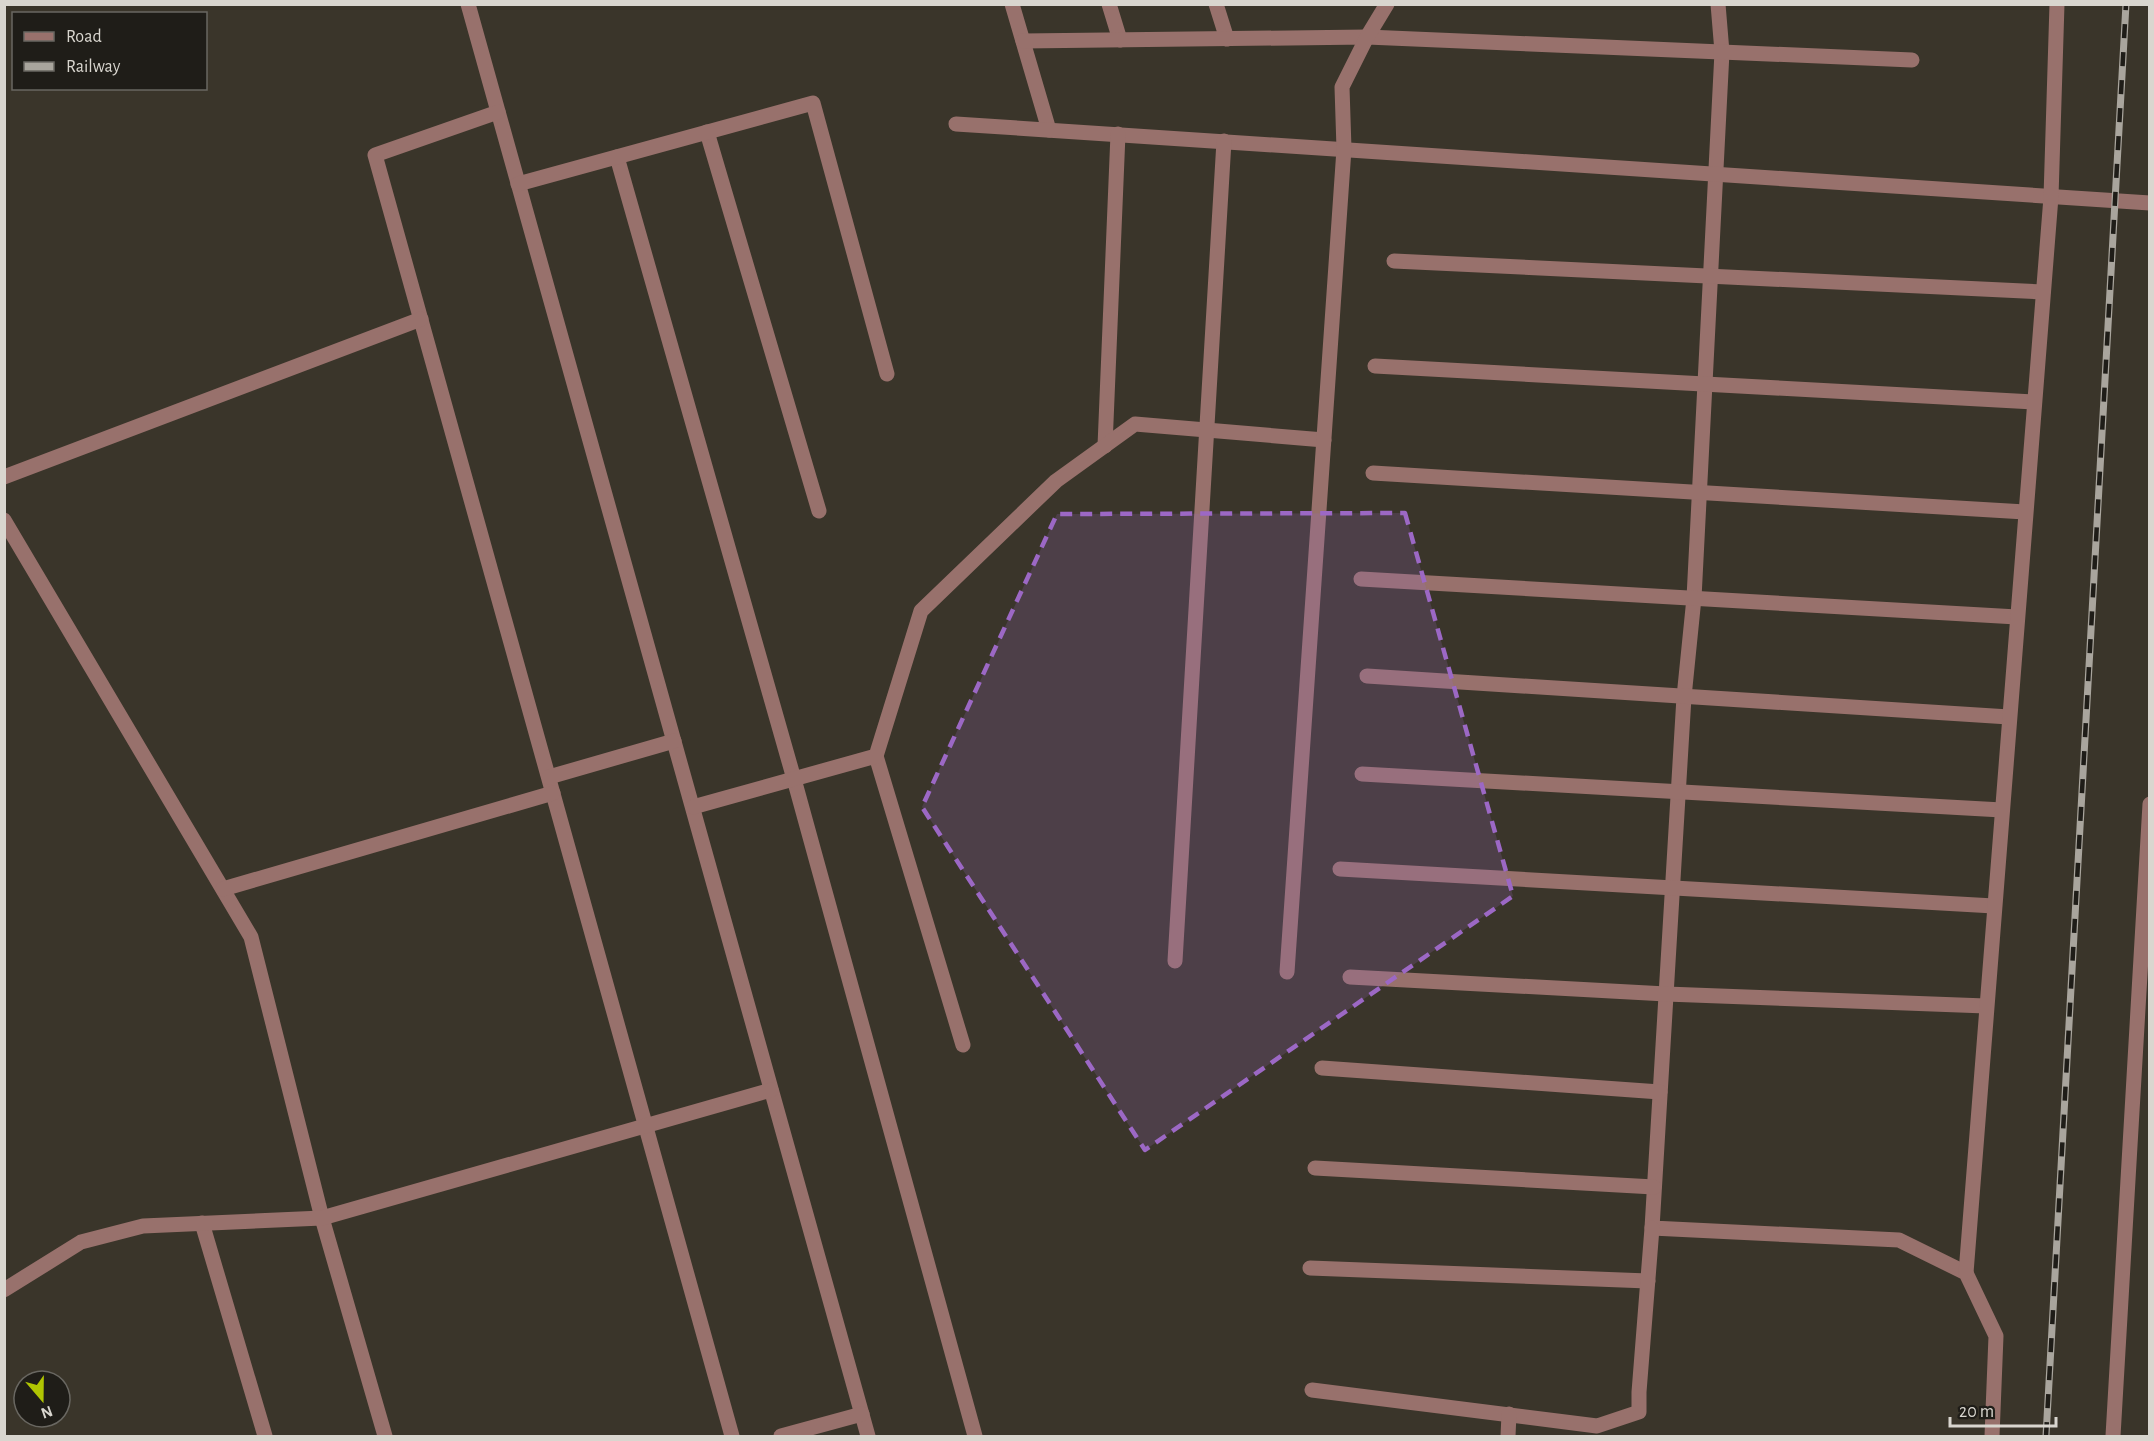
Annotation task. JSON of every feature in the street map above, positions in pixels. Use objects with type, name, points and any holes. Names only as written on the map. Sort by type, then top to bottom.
[{"type":"street","points":[[468,4],[868,1437]]},
{"type":"street","points":[[1012,4],[1049,130]]},
{"type":"street","points":[[1109,4],[1119,40]]},
{"type":"street","points":[[1216,4],[1227,39]]},
{"type":"street","points":[[1287,972],[1344,149],[1342,87],[1387,4]]},
{"type":"street","points":[[1312,1390],[1597,1426],[1639,1412],[1684,697],[1694,598],[1722,52],[1718,4]]},
{"type":"street","points":[[1992,1437],[1996,1336],[1966,1273],[2051,197],[2057,4]]},
{"type":"street","points":[[1023,41],[1367,38],[1912,60]]},
{"type":"street","points":[[518,184],[813,103],[887,374]]},
{"type":"street","points":[[498,112],[375,155],[732,1437]]},
{"type":"street","points":[[956,124],[2150,203]]},
{"type":"street","points":[[707,132],[819,511]]},
{"type":"street","points":[[1105,446],[1118,134]]},
{"type":"street","points":[[1175,962],[1224,141]]},
{"type":"street","points":[[617,157],[794,779],[975,1437]]},
{"type":"street","points":[[1394,261],[2043,292]]},
{"type":"street","points":[[4,477],[421,319]]},
{"type":"street","points":[[1375,366],[2034,402]]},
{"type":"street","points":[[963,1046],[876,756],[921,611],[1056,482],[1135,424],[1324,440]]},
{"type":"street","points":[[1373,473],[2025,512]]},
{"type":"street","points":[[4,520],[251,937],[322,1218],[385,1437]]},
{"type":"street","points":[[1361,579],[2017,617]]},
{"type":"street","points":[[1367,676],[2010,717]]},
{"type":"street","points":[[549,777],[674,741]]},
{"type":"street","points":[[693,807],[876,756]]},
{"type":"street","points":[[1362,774],[2002,810]]},
{"type":"street","points":[[223,889],[553,793]]},
{"type":"street","points":[[2112,1437],[2150,804]]},
{"type":"street","points":[[1340,869],[1994,906]]},
{"type":"street","points":[[1350,977],[1666,994],[1986,1006]]},
{"type":"street","points":[[1322,1068],[1660,1092]]},
{"type":"street","points":[[4,1290],[81,1242],[143,1226],[322,1218],[771,1090]]},
{"type":"street","points":[[1315,1168],[1654,1187]]},
{"type":"street","points":[[202,1223],[265,1437]]},
{"type":"street","points":[[1652,1228],[1899,1240],[1966,1273]]},
{"type":"street","points":[[1310,1268],[1648,1281]]},
{"type":"street","points":[[781,1437],[862,1414]]},
{"type":"street","points":[[1508,1437],[1509,1414]]},
{"type":"highlighted area","points":[[1405,513],[1513,896],[1145,1150],[922,807],[1057,514]]},
{"type":"railway","points":[[2046,1436],[2126,4]]}]
